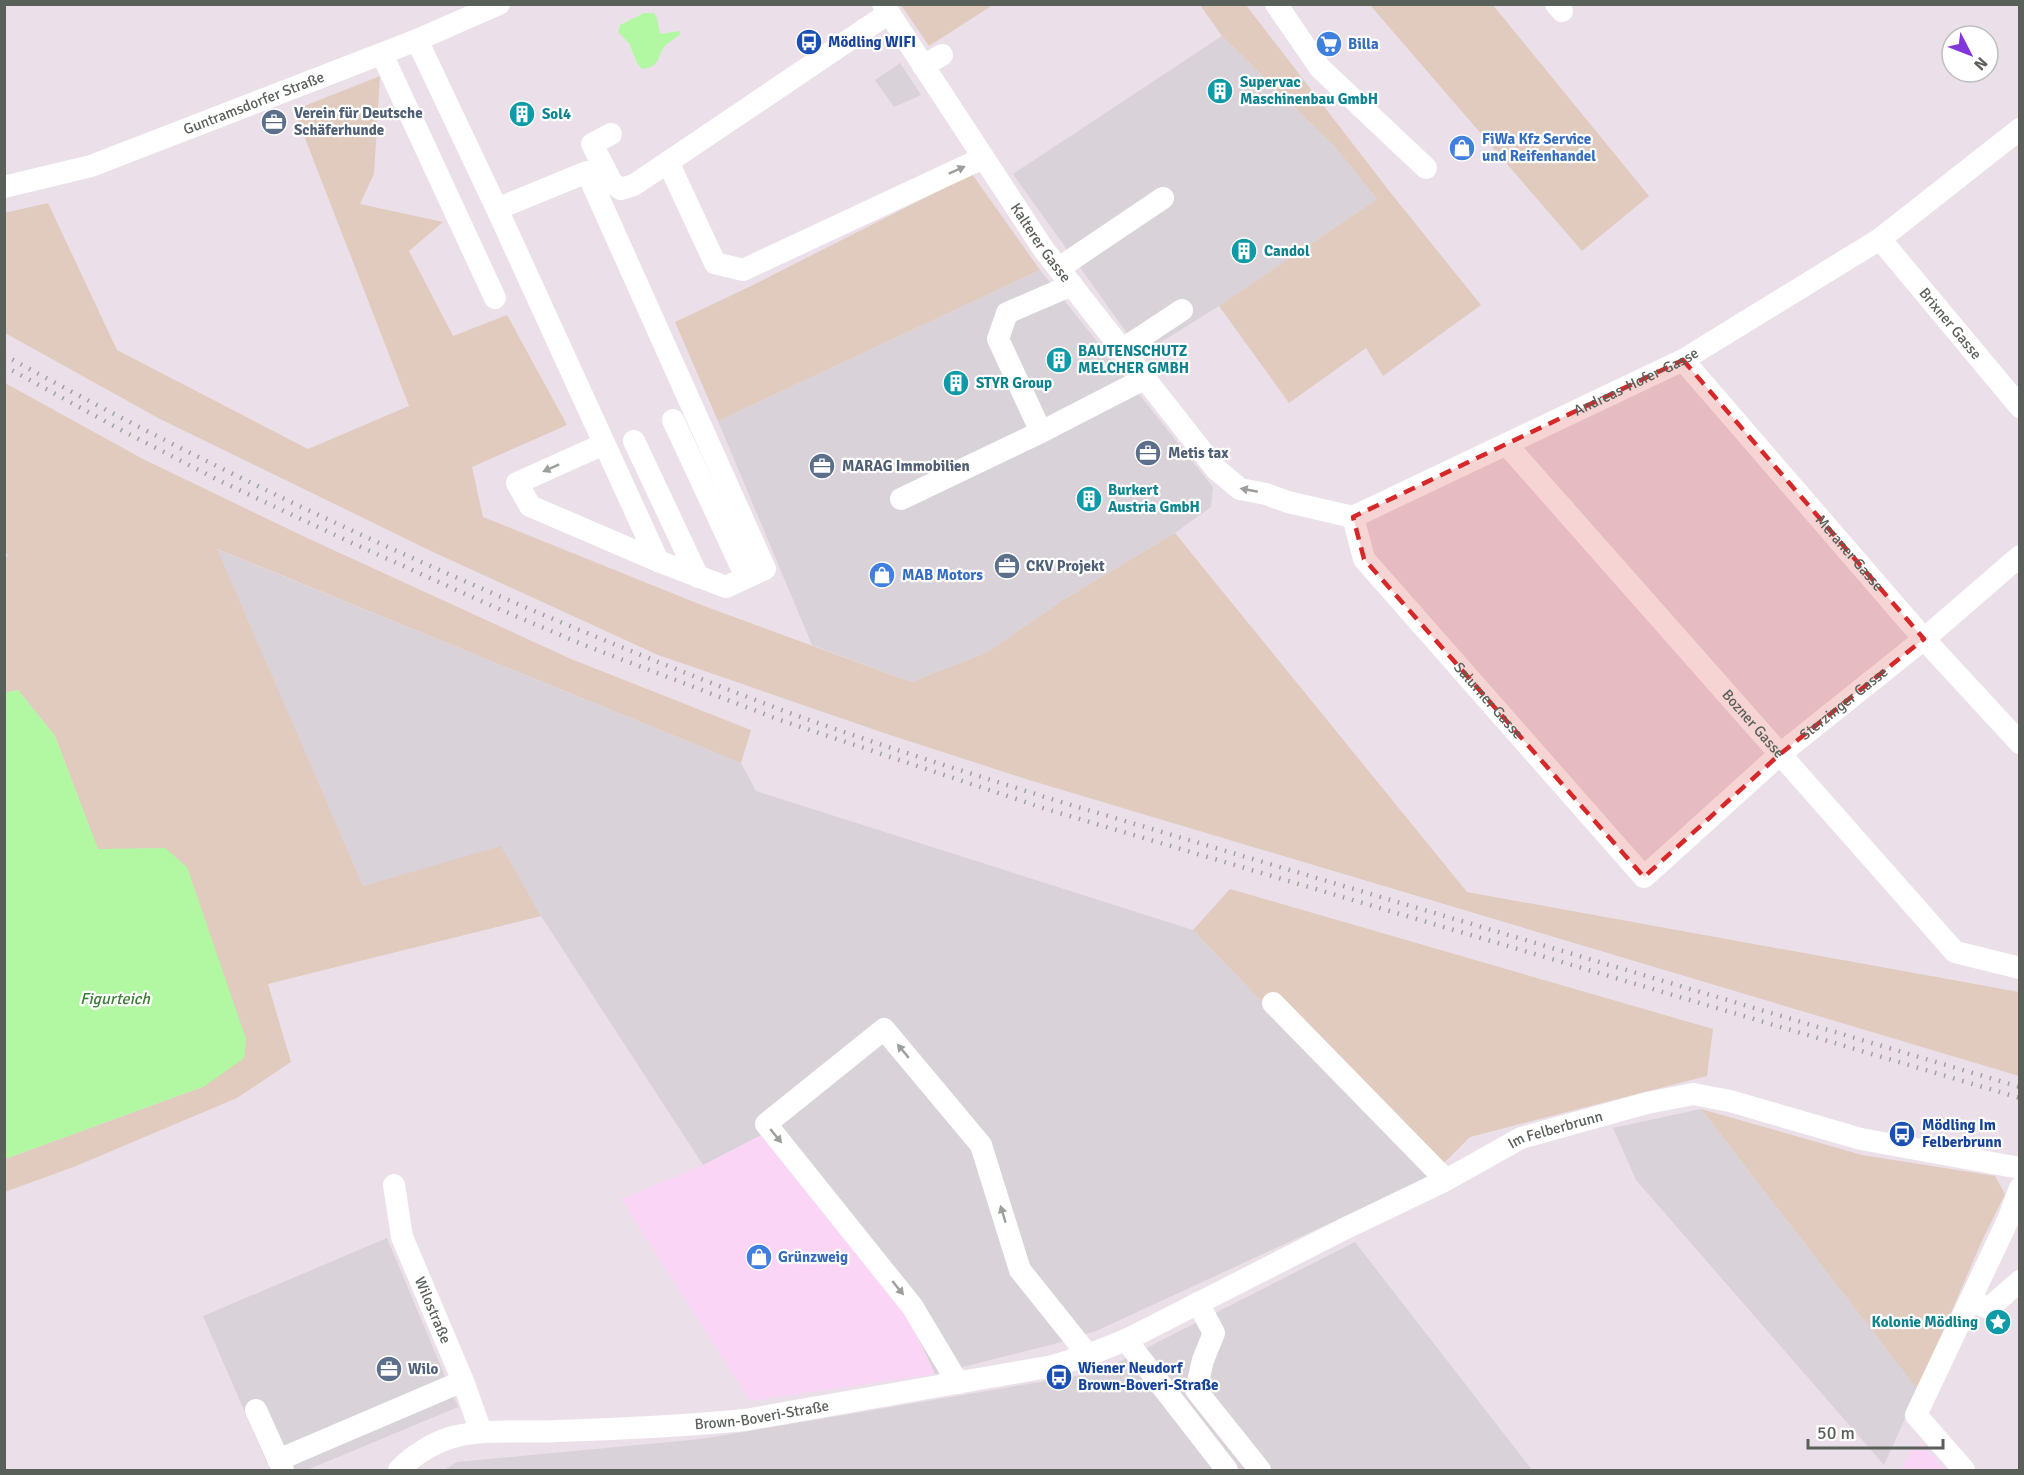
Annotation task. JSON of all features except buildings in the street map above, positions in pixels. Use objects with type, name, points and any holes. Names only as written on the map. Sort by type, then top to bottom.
[{"type":"street","name":"Guntramsdorfer Straße","points":[[4,187],[91,166],[382,54],[499,4]]},
{"type":"street","points":[[1276,4],[1320,68],[1426,168]]},
{"type":"street","points":[[610,134],[592,144],[612,183],[621,189],[634,185],[822,59],[886,9]]},
{"type":"street","name":"Kalterer Gasse","points":[[886,9],[1044,250],[1216,469],[1240,489],[1353,517]]},
{"type":"street","points":[[417,40],[658,561]]},
{"type":"street","points":[[382,54],[495,298]]},
{"type":"street","points":[[923,66],[942,54]]},
{"type":"street","name":"Andreas-Hofer-Gasse","points":[[1353,517],[1683,360],[1880,239],[2019,129]]},
{"type":"street","points":[[668,162],[715,264],[743,270],[983,158]]},
{"type":"street","points":[[496,209],[587,172],[765,569],[726,587],[658,561],[530,506],[516,483],[604,444]]},
{"type":"street","points":[[1041,432],[998,339],[1007,313],[1065,276],[1163,198]]},
{"type":"street","name":"Brixner Gasse","points":[[1880,239],[2019,407]]},
{"type":"street","points":[[1123,349],[1182,310]]},
{"type":"street","name":"Meraner Gasse","points":[[1683,360],[1924,639],[2019,742]]},
{"type":"street","points":[[901,499],[1041,432],[1146,378]]},
{"type":"street","points":[[674,420],[746,577]]},
{"type":"street","points":[[634,441],[698,577]]},
{"type":"street","name":"Bozner Gasse","points":[[1507,445],[1955,952],[2019,969]]},
{"type":"street","name":"Salurner Gasse","points":[[1353,517],[1364,559],[1644,877]]},
{"type":"street","name":"Sterzinger Gasse","points":[[1644,877],[1779,755],[1924,639],[2019,556]]},
{"type":"street","points":[[1274,1003],[1446,1180]]},
{"type":"street","points":[[958,1383],[912,1305],[766,1124],[884,1029],[981,1144],[1020,1270],[1088,1354]]},
{"type":"street","name":"Im Felberbrunn","points":[[1126,1340],[1446,1180],[1521,1138],[1647,1103],[1693,1094],[1730,1101],[1861,1139],[2019,1168]]},
{"type":"street","name":"Wilostraße","points":[[394,1185],[402,1237],[463,1381],[481,1432]]},
{"type":"street","points":[[1964,1470],[1916,1415],[1970,1301],[2014,1227],[2019,1188]]},
{"type":"street","points":[[1970,1301],[1989,1308],[2019,1281]]},
{"type":"street","points":[[1198,1304],[1214,1334],[1203,1360],[1196,1390],[1260,1470]]},
{"type":"street","points":[[1126,1340],[1227,1470]]},
{"type":"street","name":"Brown-Boveri-Straße","points":[[404,1468],[425,1450],[451,1438],[481,1432],[555,1432],[725,1422],[1053,1366],[1126,1340]]},
{"type":"street","points":[[256,1410],[281,1465],[463,1381]]},
{"type":"highlighted area","points":[[1683,360],[1924,639],[1779,755],[1644,877],[1364,559],[1353,517]]},
{"type":"shaded area","points":[[901,5],[993,5],[929,46]]},
{"type":"shaded area","points":[[1200,5],[1246,5],[1390,192],[1481,305],[1383,376],[1366,348],[1289,403],[1219,306],[1377,199],[1336,148],[1222,36]]},
{"type":"shaded area","points":[[1370,5],[1493,5],[1649,196],[1582,251]]},
{"type":"shaded area","points":[[1222,36],[1336,148],[1377,199],[1219,306],[1142,354],[1013,174]]},
{"type":"shaded area","points":[[900,63],[921,95],[894,107],[875,80]]},
{"type":"shaded area","points":[[380,76],[374,174],[360,204],[443,222],[409,251],[453,336],[507,315],[567,425],[472,467],[483,517],[704,606],[911,682],[986,653],[1063,600],[1175,533],[1467,892],[2019,992],[2019,1076],[1029,780],[658,655],[433,552],[160,419],[5,333],[4,213],[48,203],[117,350],[308,449],[409,406],[294,110]]},
{"type":"shaded area","points":[[972,174],[1040,270],[718,421],[675,322]]},
{"type":"shaded area","points":[[1040,270],[1213,487],[1211,507],[1175,533],[1063,600],[986,653],[911,682],[812,645],[718,421]]},
{"type":"shaded area","points":[[5,383],[143,459],[305,537],[571,659],[751,730],[741,763],[217,549],[363,886],[501,846],[541,916],[268,984],[291,1062],[237,1098],[76,1166],[5,1192],[5,1159],[205,1086],[165,848],[98,850],[55,736],[18,690],[5,693],[4,558],[8,556],[4,549]]},
{"type":"shaded area","points":[[216,549],[741,763],[756,791],[1193,930],[1430,1177],[1096,1331],[935,1374],[908,1315],[761,1135],[703,1165],[541,916],[501,847],[363,886]]},
{"type":"shaded area","points":[[1230,889],[1713,1029],[1707,1076],[1470,1137],[1430,1177],[1193,930]]},
{"type":"shaded area","points":[[1701,1109],[1918,1390],[1884,1465],[1636,1180],[1613,1128]]},
{"type":"shaded area","points":[[1701,1109],[1862,1155],[1995,1176],[2005,1194],[1980,1245],[1918,1390]]},
{"type":"shaded area","name":"Grünzweig","points":[[761,1135],[908,1315],[935,1374],[750,1401],[621,1199],[703,1165]]},
{"type":"shaded area","points":[[387,1238],[458,1407],[307,1470],[270,1470],[203,1316]]},
{"type":"shaded area","points":[[1355,1242],[1532,1470],[444,1470],[457,1462],[701,1439],[1099,1372]]},
{"type":"shaded area","points":[[1922,1444],[1945,1470],[1901,1470],[1913,1447]]},
{"type":"water","points":[[644,13],[654,13],[660,34],[680,31],[680,34],[664,47],[656,64],[642,69],[629,43],[618,32],[620,25]]},
{"type":"water","name":"Figurteich","points":[[18,690],[55,736],[98,849],[165,848],[187,867],[246,1039],[244,1058],[205,1086],[5,1159],[4,693]]},
{"type":"railway","points":[[4,355],[193,454],[386,546],[581,630],[779,709],[1051,799],[2020,1087]]},
{"type":"railway","points":[[4,366],[220,481],[350,542],[584,645],[780,720],[1046,809],[2020,1098]]},
{"type":"place","name":"Mödling WIFI","points":[[809,42]]},
{"type":"place","name":"Billa","points":[[1329,44]]},
{"type":"place","name":"Supervac Maschinenbau GmbH","points":[[1220,91]]},
{"type":"place","name":"Sol4","points":[[522,114]]},
{"type":"place","name":"Verein für Deutsche Schäferhunde","points":[[274,122]]},
{"type":"place","name":"FiWa Kfz Service und Reifenhandel","points":[[1462,148]]},
{"type":"place","name":"Candol","points":[[1244,251]]},
{"type":"place","name":"BAUTENSCHUTZ MELCHER GMBH","points":[[1059,360]]},
{"type":"place","name":"STYR Group","points":[[956,383]]},
{"type":"place","name":"Metis tax","points":[[1148,453]]},
{"type":"place","name":"MARAG Immobilien","points":[[822,466]]},
{"type":"place","name":"Burkert Austria GmbH","points":[[1089,499]]},
{"type":"place","name":"CKV Projekt","points":[[1007,566]]},
{"type":"place","name":"MAB Motors","points":[[882,575]]},
{"type":"place","name":"Mödling Im Felberbrunn","points":[[1902,1134]]},
{"type":"place","name":"Grünzweig","points":[[759,1257]]},
{"type":"place","name":"Kolonie Mödling","points":[[1998,1322]]},
{"type":"place","name":"Wilo","points":[[389,1369]]},
{"type":"place","name":"Wiener Neudorf Brown-Boveri-Straße","points":[[1059,1377]]}]
